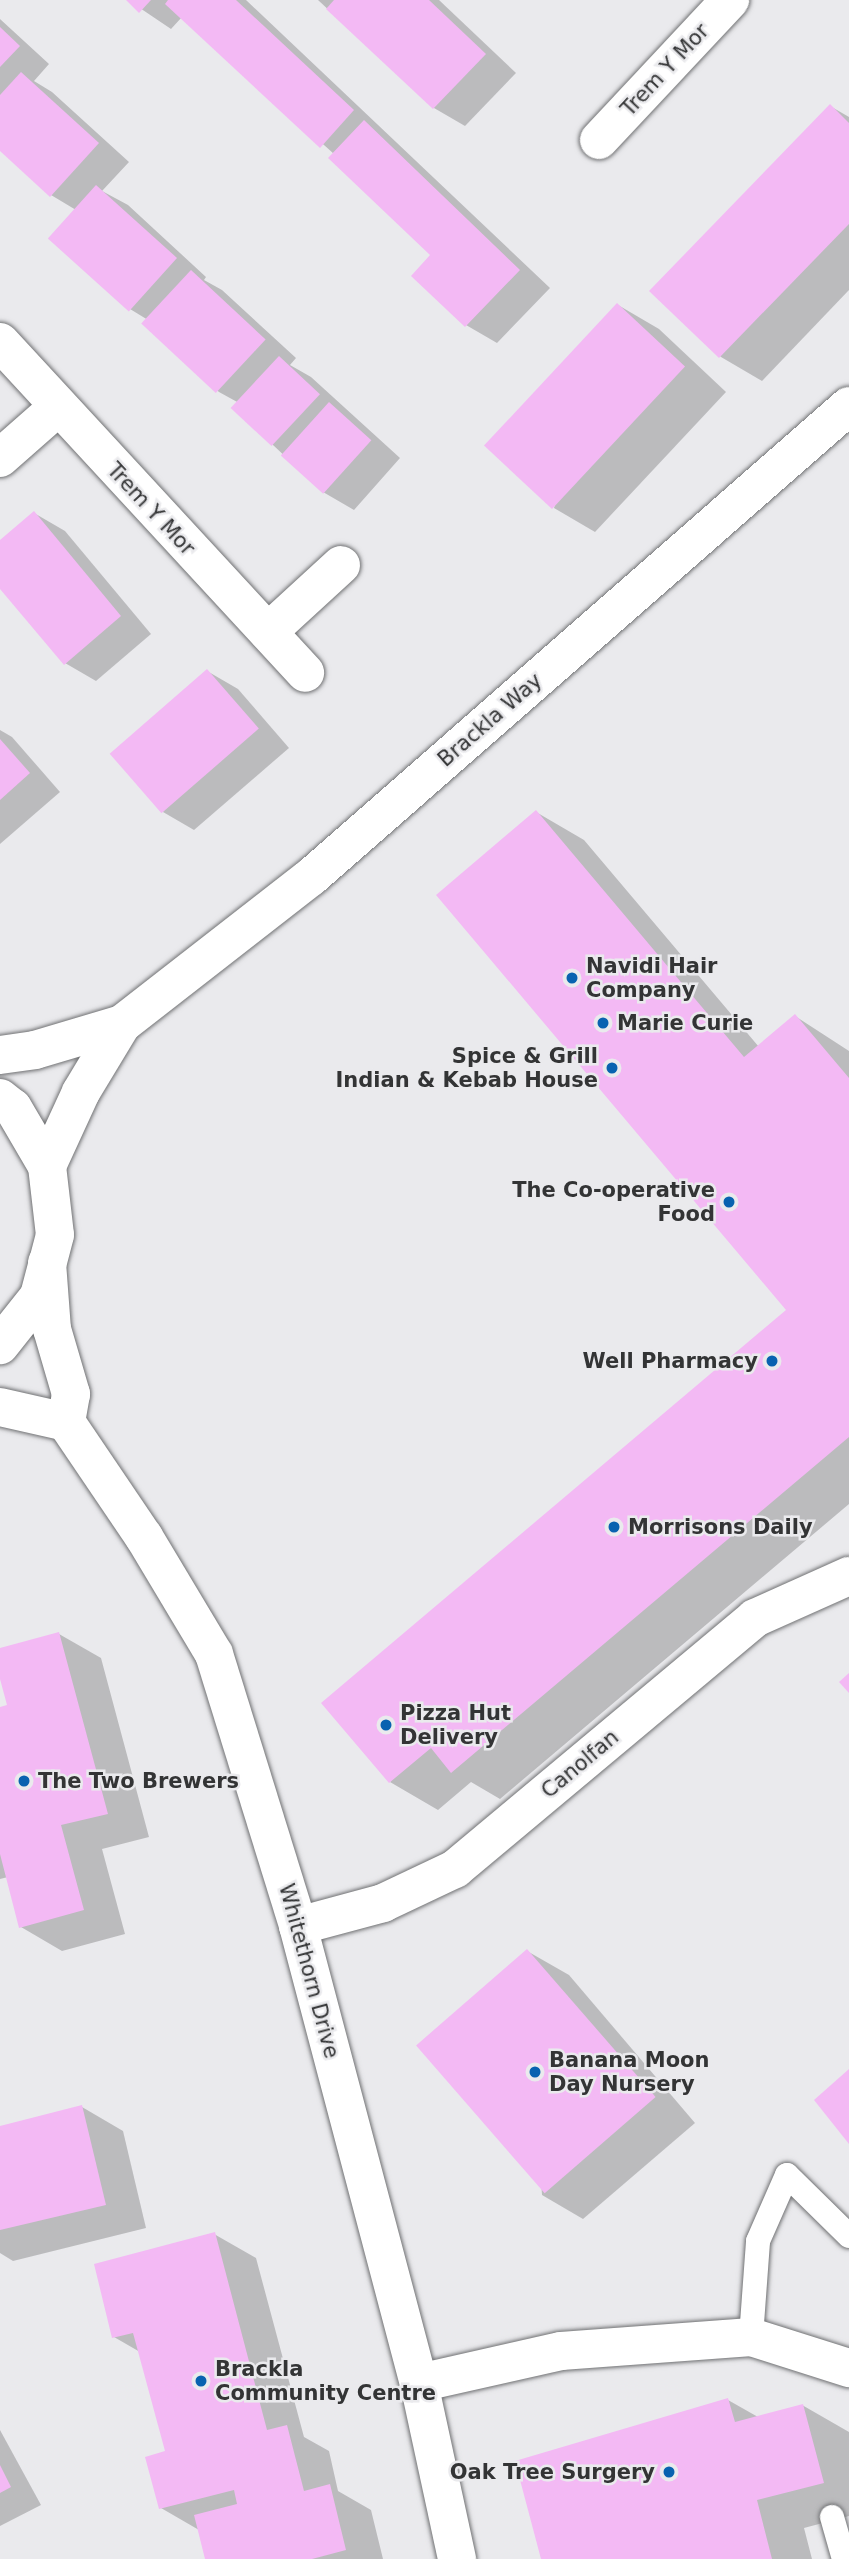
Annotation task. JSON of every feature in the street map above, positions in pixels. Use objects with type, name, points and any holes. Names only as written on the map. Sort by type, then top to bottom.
[{"type":"street","name":"Trem Y Mor","points":[[600,140],[730,0]]},
{"type":"street","name":"Trem Y Mor","points":[[0,342],[57,408],[305,673]]},
{"type":"street","name":"Brackla Way","points":[[0,1055],[35,1050],[122,1024],[311,877],[849,406]]},
{"type":"street","points":[[0,458],[57,408]]},
{"type":"street","points":[[268,632],[341,565]]},
{"type":"street","name":"Brackla Way","points":[[47,1166],[81,1093],[122,1024]]},
{"type":"street","points":[[0,1098],[13,1108],[47,1166],[55,1235],[39,1296],[0,1345]]},
{"type":"street","points":[[0,1406],[66,1422],[71,1394],[52,1329],[47,1263]]},
{"type":"street","name":"Whitethorn Drive","points":[[66,1422],[144,1536],[214,1654],[298,1926],[419,2383],[457,2559]]},
{"type":"street","name":"Canolfan","points":[[298,1926],[383,1903],[455,1869],[755,1618],[849,1576]]},
{"type":"street","points":[[419,2383],[561,2351],[751,2337],[849,2368]]},
{"type":"lane","points":[[751,2337],[758,2241],[787,2175],[849,2236]]},
{"type":"lane","points":[[832,2516],[844,2559]]},
{"type":"building","points":[[126,0],[151,0],[139,13]]},
{"type":"building","points":[[168,0],[236,0],[354,110],[320,148],[165,4]]},
{"type":"building","points":[[334,0],[429,0],[486,54],[433,109],[326,9]]},
{"type":"building","points":[[0,27],[20,46],[0,67]]},
{"type":"building","points":[[21,72],[99,143],[50,197],[0,151],[0,95]]},
{"type":"building","points":[[830,104],[849,123],[849,224],[719,358],[649,291]]},
{"type":"building","points":[[364,120],[520,270],[465,327],[411,276],[430,255],[328,158]]},
{"type":"building","points":[[96,185],[177,258],[129,311],[48,239]]},
{"type":"building","points":[[191,270],[266,340],[216,393],[141,323]]},
{"type":"building","points":[[617,303],[685,366],[552,509],[484,446]]},
{"type":"building","points":[[279,356],[320,394],[272,446],[231,408]]},
{"type":"building","points":[[329,402],[371,440],[323,494],[281,456]]},
{"type":"building","points":[[34,511],[121,616],[64,665],[0,589],[0,540]]},
{"type":"building","points":[[207,669],[259,729],[161,813],[110,754]]},
{"type":"building","points":[[0,739],[30,773],[0,800]]},
{"type":"building","points":[[536,810],[744,1057],[795,1014],[849,1078],[849,1437],[451,1773],[431,1748],[389,1783],[321,1703],[786,1310],[436,895]]},
{"type":"building","points":[[59,1632],[108,1814],[61,1825],[84,1910],[19,1928],[0,1854],[0,1707],[7,1705],[0,1679],[0,1648]]},
{"type":"building","points":[[849,1673],[849,1693],[839,1682]]},
{"type":"building","name":"Banana Moon Day Nursery","points":[[527,1949],[656,2097],[545,2193],[416,2045]]},
{"type":"building","points":[[849,2069],[849,2144],[814,2100]]},
{"type":"building","points":[[82,2105],[106,2205],[0,2230],[0,2126]]},
{"type":"building","name":"Brackla Community Centre","points":[[215,2232],[267,2430],[287,2425],[304,2491],[330,2484],[346,2550],[312,2559],[205,2559],[194,2515],[237,2504],[234,2490],[159,2509],[145,2457],[165,2451],[133,2333],[112,2338],[94,2264]]},
{"type":"building","name":"Oak Tree Surgery","points":[[728,2398],[735,2422],[803,2404],[824,2483],[757,2500],[772,2559],[541,2559],[515,2461]]},
{"type":"building","points":[[0,2465],[11,2487],[0,2493]]},
{"type":"place","name":"Navidi Hair Company","points":[[572,978]]},
{"type":"place","name":"Marie Curie","points":[[603,1023]]},
{"type":"place","name":"Spice & Grill Indian & Kebab House","points":[[612,1068]]},
{"type":"place","name":"The Co-operative Food","points":[[729,1202]]},
{"type":"place","name":"Well Pharmacy","points":[[772,1361]]},
{"type":"place","name":"Morrisons Daily","points":[[614,1527]]},
{"type":"place","name":"Pizza Hut Delivery","points":[[386,1725]]},
{"type":"place","name":"The Two Brewers","points":[[24,1781]]},
{"type":"place","name":"Banana Moon Day Nursery","points":[[535,2072]]},
{"type":"place","name":"Brackla Community Centre","points":[[201,2381]]},
{"type":"place","name":"Oak Tree Surgery","points":[[669,2472]]}]
